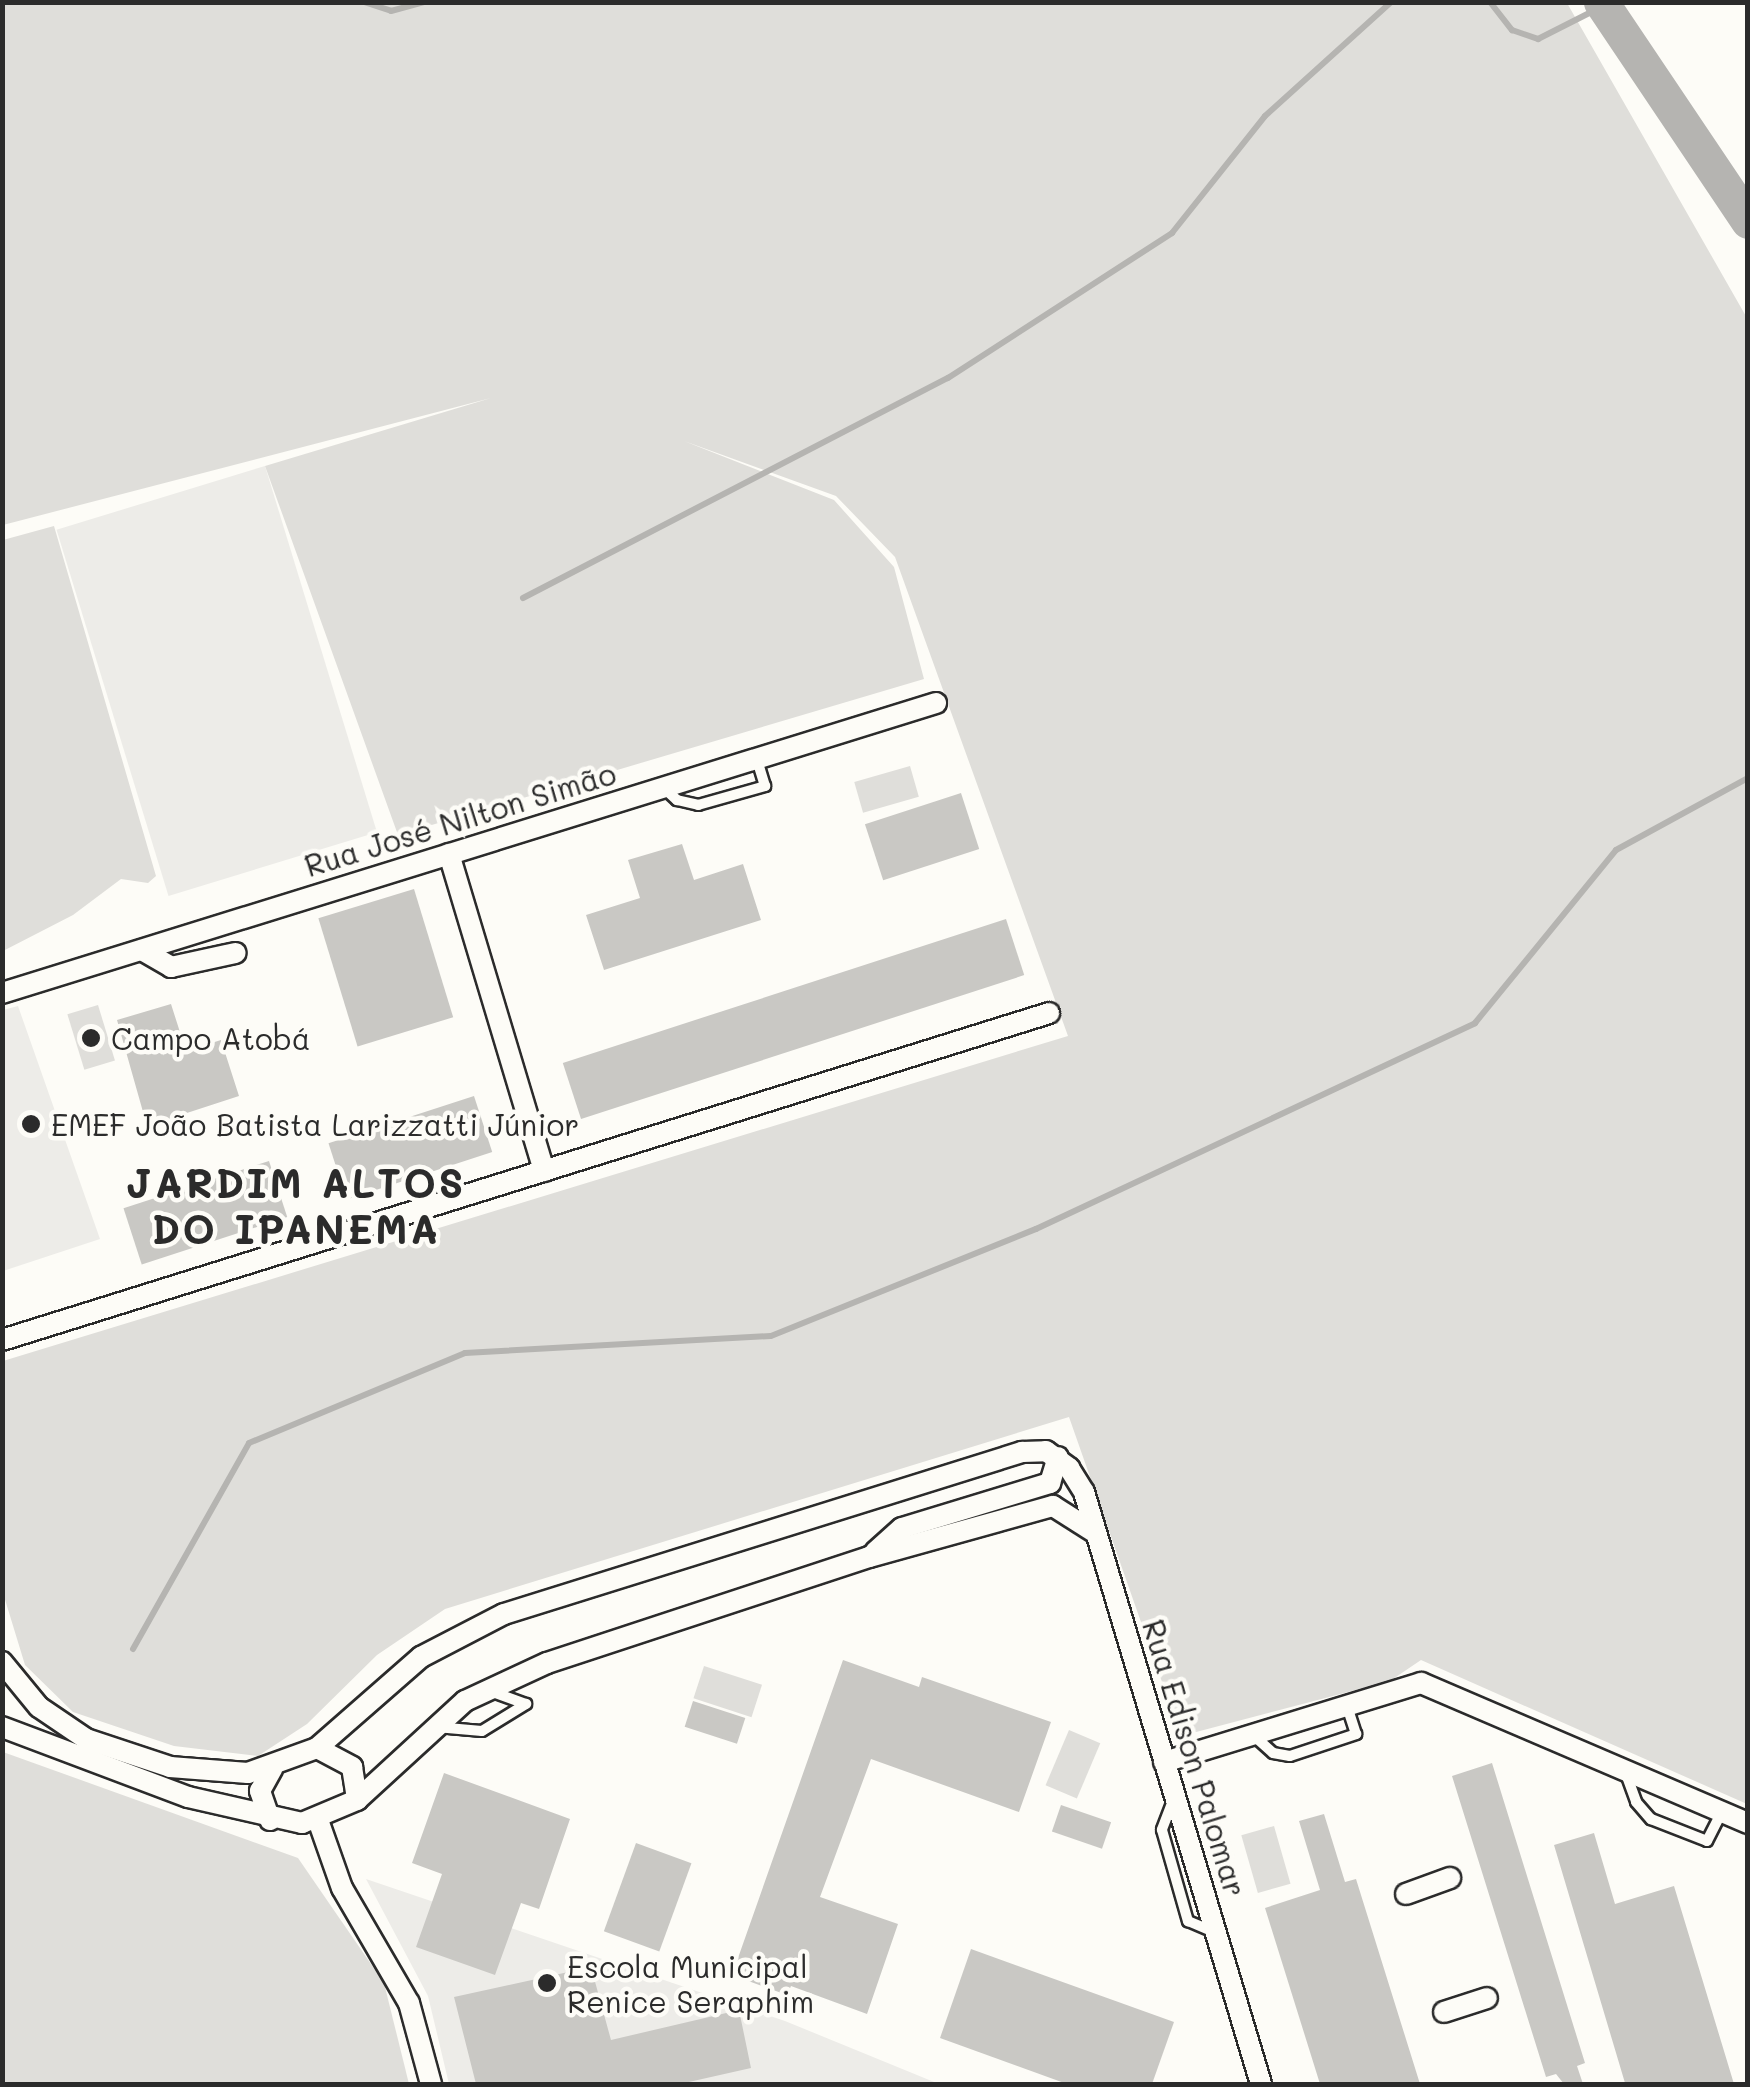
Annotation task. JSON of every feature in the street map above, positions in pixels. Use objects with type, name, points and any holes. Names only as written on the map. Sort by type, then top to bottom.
[{"type":"street","name":"Rua José Nilton Simão","points":[[2,993],[936,703]]},
{"type":"street","points":[[449,854],[544,1171]]},
{"type":"street","points":[[142,950],[171,967],[234,953]]},
{"type":"street","points":[[2,1340],[1049,1014]]},
{"type":"street","points":[[2,1662],[39,1707],[86,1738],[210,1774],[273,1768],[317,1748],[421,1657],[504,1614],[1022,1452],[1058,1457],[1050,1483],[902,1528],[870,1557]]},
{"type":"street","name":"Rua Edison Palomar","points":[[1058,1457],[1084,1492],[1261,2084]]},
{"type":"street","points":[[2,1727],[270,1820],[318,1820],[356,1800],[432,1726],[485,1690],[547,1663],[870,1557],[1053,1506],[1096,1533]]},
{"type":"street","points":[[1164,1762],[1421,1684],[1748,1823]]},
{"type":"street","points":[[317,1748],[352,1766],[356,1800]]},
{"type":"street","points":[[270,1820],[260,1791],[273,1768]]},
{"type":"street","points":[[318,1820],[342,1888],[409,2004],[431,2084]]},
{"type":"street","points":[[1406,1894],[1450,1878]]},
{"type":"street","points":[[1444,2012],[1487,1998]]},
{"type":"lane","points":[[664,788],[676,800],[698,805],[766,786],[757,758]]},
{"type":"lane","points":[[432,1726],[482,1731],[526,1704],[485,1690]]},
{"type":"lane","points":[[1252,1734],[1272,1753],[1290,1756],[1356,1734],[1347,1705]]},
{"type":"lane","points":[[1626,1771],[1636,1802],[1651,1819],[1707,1841],[1722,1812]]},
{"type":"shaded area","points":[[2,3],[1567,3],[1747,318],[1747,1804],[1421,1660],[1390,1681],[1181,1736],[1069,1417],[445,1609],[377,1655],[307,1724],[258,1756],[174,1746],[73,1712],[25,1665],[3,1593],[3,1361],[1068,1036],[895,557],[836,496],[684,441],[834,500],[894,567],[924,679],[398,835],[265,466],[491,398],[3,525]]},
{"type":"shaded area","points":[[265,466],[377,832],[169,896],[57,530]]},
{"type":"shaded area","points":[[54,526],[156,876],[148,883],[121,879],[73,915],[3,951],[3,540]]},
{"type":"shaded area","points":[[910,766],[919,797],[863,813],[854,782]]},
{"type":"shaded area","name":"Campo Atobá","points":[[98,1005],[115,1060],[84,1070],[67,1014]]},
{"type":"shaded area","name":"EMEF João Batista Larizzatti Júnior","points":[[18,1006],[100,1239],[3,1271],[3,1010]]},
{"type":"shaded area","points":[[704,1666],[762,1685],[752,1717],[693,1698]]},
{"type":"shaded area","points":[[1069,1730],[1100,1743],[1077,1799],[1046,1785]]},
{"type":"shaded area","points":[[3,1752],[298,1858],[384,1983],[409,2084],[3,2084]]},
{"type":"shaded area","points":[[1274,1826],[1291,1884],[1258,1893],[1241,1835]]},
{"type":"shaded area","name":"Escola Municipal Renice Seraphim","points":[[366,1879],[785,2021],[939,2084],[449,2084],[428,1996]]},
{"type":"building","points":[[961,793],[979,849],[883,880],[865,824]]},
{"type":"building","points":[[682,844],[694,880],[743,864],[761,920],[604,970],[586,915],[640,898],[628,860]]},
{"type":"building","points":[[414,889],[453,1017],[358,1046],[318,918]]},
{"type":"building","points":[[1006,919],[1024,975],[581,1119],[563,1063]]},
{"type":"building","points":[[171,1004],[186,1051],[221,1040],[239,1096],[147,1126],[117,1020]]},
{"type":"building","points":[[474,1096],[492,1152],[347,1199],[328,1143]]},
{"type":"building","points":[[269,1161],[287,1217],[142,1264],[123,1208]]},
{"type":"building","points":[[843,1660],[919,1687],[922,1677],[1051,1722],[1019,1812],[871,1759],[820,1897],[898,1924],[867,2014],[791,1986],[787,1995],[732,1975]]},
{"type":"building","points":[[693,1701],[745,1718],[737,1744],[685,1727]]},
{"type":"building","points":[[1492,1763],[1585,2063],[1577,2066],[1583,2084],[1564,2084],[1556,2074],[1546,2077],[1452,1776]]},
{"type":"building","points":[[444,1773],[570,1819],[539,1909],[521,1903],[495,1975],[416,1947],[442,1874],[412,1863]]},
{"type":"building","points":[[1061,1805],[1111,1822],[1102,1849],[1052,1831]]},
{"type":"building","points":[[1324,1814],[1345,1882],[1356,1879],[1420,2084],[1320,2084],[1265,1908],[1320,1890],[1299,1821]]},
{"type":"building","points":[[1594,1833],[1615,1904],[1674,1886],[1734,2084],[1625,2083],[1554,1845]]},
{"type":"building","points":[[636,1843],[691,1863],[659,1952],[604,1931]]},
{"type":"building","points":[[971,1949],[1174,2022],[1152,2084],[1067,2084],[940,2038]]},
{"type":"building","points":[[591,1967],[611,2040],[739,2010],[751,2068],[680,2084],[476,2084],[454,1997]]},
{"type":"waterway","points":[[364,2],[391,11],[424,2]]},
{"type":"waterway","points":[[523,598],[948,378],[1172,233],[1265,116],[1391,2]]},
{"type":"waterway","points":[[1490,2],[1512,30],[1538,39],[1603,6]]},
{"type":"waterway","points":[[1601,2],[1748,221]]},
{"type":"waterway","points":[[133,1649],[249,1443],[465,1353],[771,1336],[1036,1229],[1475,1023],[1616,850],[1748,778]]},
{"type":"place","name":"Campo Atobá","points":[[91,1038]]},
{"type":"place","name":"EMEF João Batista Larizzatti Júnior","points":[[31,1124]]},
{"type":"place","name":"Escola Municipal Renice Seraphim","points":[[547,1983]]},
{"type":"district","name":"JARDIM ALTOS DO IPANEMA","points":[[296,1205]]}]
